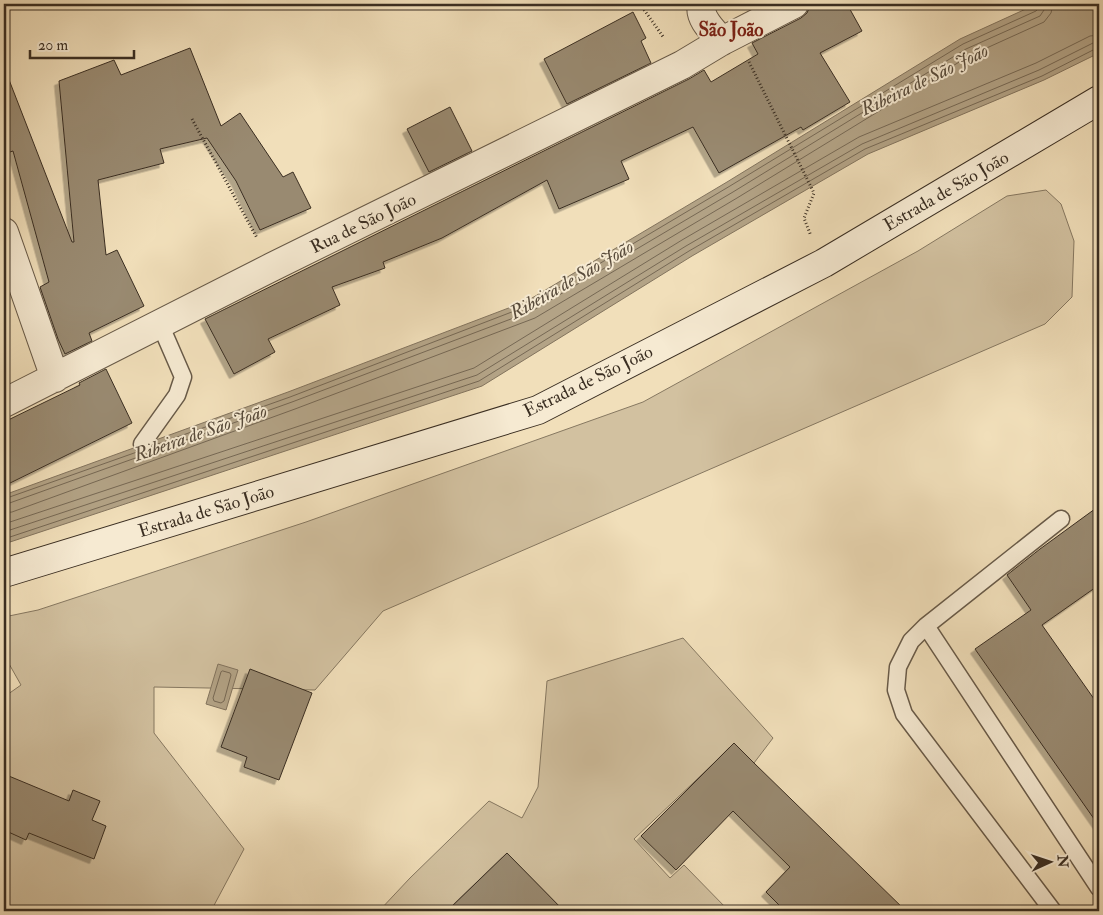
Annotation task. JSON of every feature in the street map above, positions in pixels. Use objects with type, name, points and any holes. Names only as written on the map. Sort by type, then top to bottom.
[{"type":"main road","points":[[702,4],[704,20],[729,38]]},
{"type":"main road","name":"Rua de São João","points":[[4,403],[682,65],[794,4]]},
{"type":"main road","name":"Estrada de São João","points":[[4,572],[538,410],[824,263],[1099,100]]},
{"type":"main road","points":[[4,232],[55,378]]},
{"type":"lane","points":[[142,444],[177,395],[183,377],[160,324]]},
{"type":"lane","points":[[1053,911],[904,714],[896,690],[898,667],[911,641],[926,626],[1061,518]]},
{"type":"lane","points":[[926,626],[1099,888]]},
{"type":"path","points":[[640,4],[682,65]]},
{"type":"path","points":[[729,38],[785,136],[814,193],[804,218],[812,241]]},
{"type":"path","points":[[192,119],[272,268]]},
{"type":"shaded area","points":[[1046,190],[1061,204],[1074,241],[1072,297],[1045,324],[383,611],[315,690],[154,687],[154,733],[244,849],[211,911],[4,911],[4,697],[21,685],[4,655],[4,617],[38,610],[306,522],[643,402],[918,251],[1007,196]]},
{"type":"shaded area","points":[[683,638],[773,738],[754,763],[734,744],[634,839],[670,878],[684,865],[729,911],[564,911],[507,853],[447,911],[379,911],[489,801],[522,818],[538,787],[547,681]]},
{"type":"water","name":"Ribeira de São João","points":[[1041,4],[1099,4],[1099,53],[1044,80],[868,154],[692,256],[482,386],[4,544],[4,495],[288,392],[527,301],[727,182],[960,39]]},
{"type":"water","points":[[218,664],[238,670],[226,710],[206,704]]},
{"type":"building","points":[[811,4],[847,4],[862,31],[820,53],[850,102],[803,130],[801,127],[719,173],[693,127],[621,161],[629,179],[559,209],[547,180],[442,238],[383,262],[385,268],[332,287],[340,305],[268,339],[275,352],[234,374],[205,319],[704,70],[711,82],[758,54],[752,43],[801,18],[807,13]]},
{"type":"building","points":[[633,12],[646,38],[641,41],[651,63],[567,104],[544,59]]},
{"type":"building","points":[[190,48],[221,126],[240,113],[283,177],[293,172],[311,208],[260,230],[236,181],[207,138],[160,149],[164,163],[98,180],[106,255],[117,250],[144,306],[89,333],[92,341],[65,354],[40,287],[49,282],[13,151],[4,154],[4,72],[6,72],[72,242],[74,242],[59,81],[114,60],[121,75]]},
{"type":"building","points":[[450,107],[472,151],[429,172],[407,129]]},
{"type":"building","points":[[106,369],[132,423],[4,486],[4,422],[80,385],[79,383]]},
{"type":"building","points":[[1099,506],[1099,585],[1042,625],[1099,706],[1099,826],[975,649],[1031,610],[1007,575]]},
{"type":"building","points":[[250,669],[312,693],[279,780],[244,767],[247,757],[221,747]]},
{"type":"building","points":[[734,743],[906,911],[785,911],[766,892],[790,867],[733,811],[676,870],[641,836]]},
{"type":"building","points":[[4,774],[69,801],[73,790],[100,801],[92,820],[106,826],[94,859],[29,833],[26,840],[4,830]]},
{"type":"building","points":[[507,853],[564,911],[447,911]]},
{"type":"district","name":"São João","points":[[731,29]]}]
